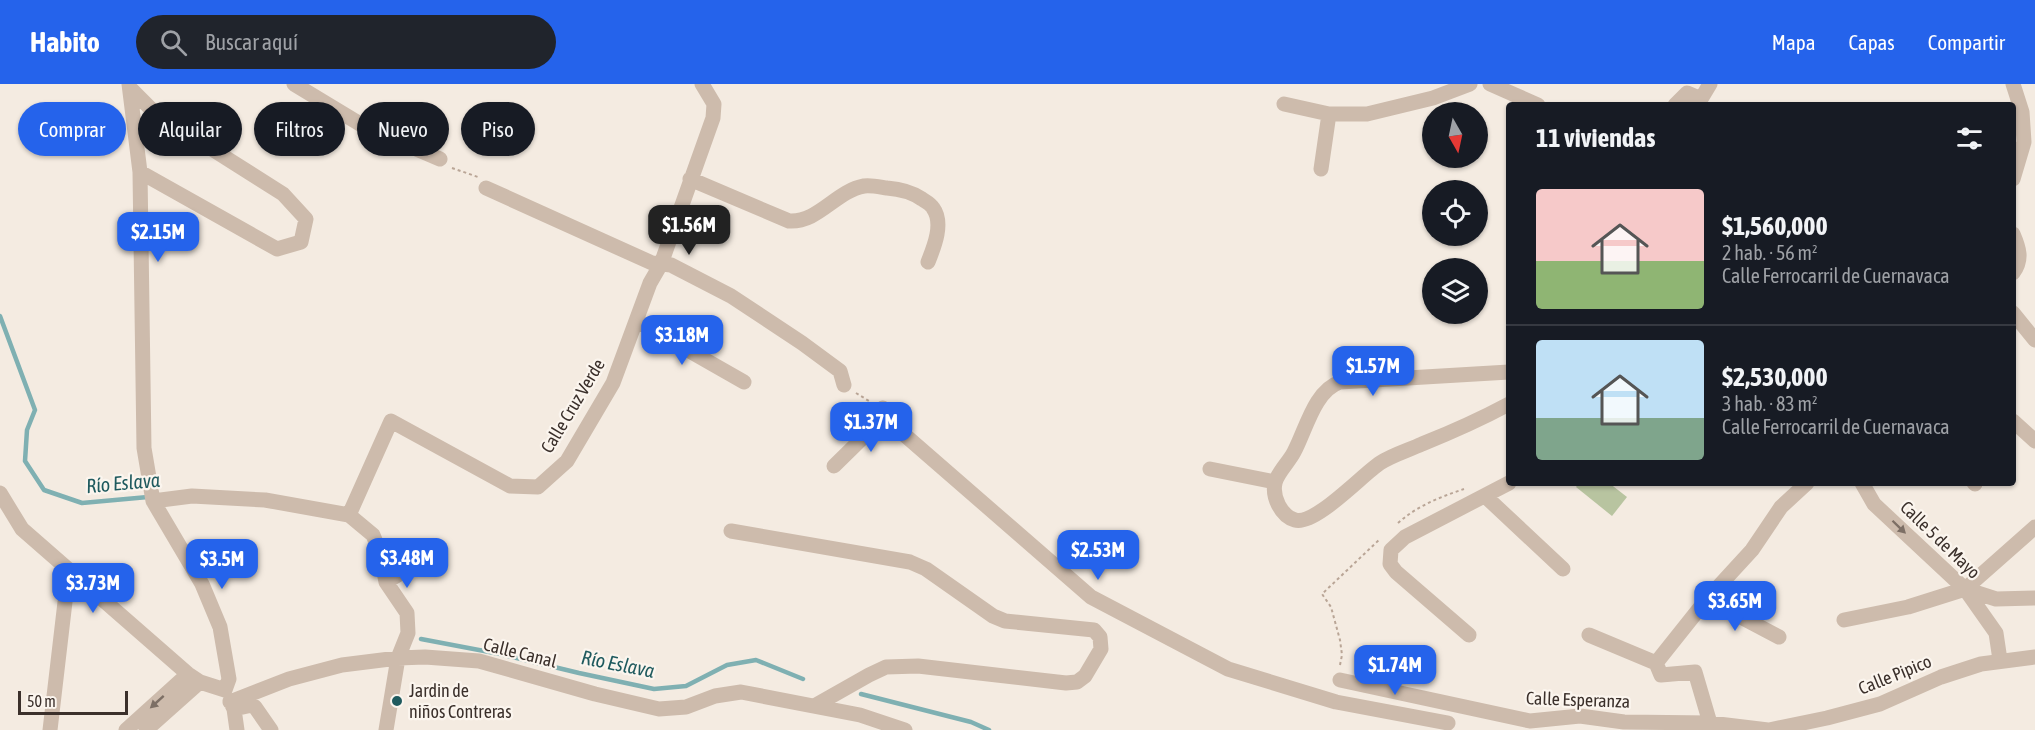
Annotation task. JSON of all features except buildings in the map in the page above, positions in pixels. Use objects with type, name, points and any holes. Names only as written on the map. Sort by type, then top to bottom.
[{"type":"street","points":[[294,84],[365,127],[445,163]]},
{"type":"street","name":"Calle Cruz Verde","points":[[349,515],[391,421],[510,486],[538,487],[567,461],[613,383],[651,283],[661,264],[713,118],[714,104],[702,84]]},
{"type":"street","points":[[1284,104],[1329,114],[1367,114],[1433,98],[1470,84]]},
{"type":"street","points":[[1490,84],[1528,102]]},
{"type":"street","points":[[1679,102],[1687,93],[1701,99],[1710,84]]},
{"type":"street","points":[[2013,84],[2022,112],[2024,142],[2016,169]]},
{"type":"street","points":[[130,86],[155,113],[284,194],[306,219],[301,242],[277,249],[140,172]]},
{"type":"street","points":[[130,86],[140,172],[144,448],[152,499],[202,584],[220,627],[229,679],[230,700],[237,730]]},
{"type":"street","points":[[1321,169],[1329,114]]},
{"type":"street","points":[[690,179],[789,221],[797,222],[806,219],[845,193],[865,186],[892,188],[914,193],[933,208],[938,222],[935,244],[928,262]]},
{"type":"street","points":[[486,184],[652,263],[671,265],[731,296],[840,371],[844,385]]},
{"type":"street","points":[[2016,241],[2020,250],[2019,266],[2016,270]]},
{"type":"street","points":[[2016,317],[2035,340]]},
{"type":"street","points":[[637,321],[744,382]]},
{"type":"street","points":[[1506,372],[1340,382],[1333,385],[1314,410],[1293,454],[1275,482],[1275,499],[1286,515],[1297,521],[1308,519],[1382,462],[1481,419],[1506,406]]},
{"type":"street","points":[[834,466],[883,413],[1091,597],[1228,669],[1335,702],[1448,723]]},
{"type":"street","points":[[2016,424],[2035,441]]},
{"type":"street","points":[[1210,469],[1275,482]]},
{"type":"street","points":[[1469,635],[1396,572],[1390,564],[1391,550],[1405,537],[1506,485]]},
{"type":"street","points":[[1656,663],[1707,599],[1752,550],[1781,507],[1804,486]]},
{"type":"street","name":"Calle 5 de Mayo","points":[[1864,486],[1874,504],[1965,589],[1996,633],[2000,660]]},
{"type":"street","points":[[0,493],[22,529],[194,678],[230,700],[255,706],[271,730]]},
{"type":"street","points":[[152,499],[192,496],[265,500],[349,515],[373,535],[380,552],[386,582],[407,614],[408,633],[398,658],[386,730]]},
{"type":"street","points":[[1485,496],[1563,569]]},
{"type":"street","points":[[1844,620],[1908,607],[1965,589],[2035,527]]},
{"type":"street","points":[[730,531],[910,562],[926,569],[993,616],[1005,621],[1094,630],[1100,638],[1101,649],[1085,676],[1077,682],[1066,683],[918,666],[886,667],[816,705]]},
{"type":"street","points":[[386,582],[411,567]]},
{"type":"street","points":[[1965,589],[1996,599],[2035,598]]},
{"type":"street","points":[[1707,599],[1779,637]]},
{"type":"street","points":[[50,730],[65,602]]},
{"type":"street","points":[[1589,634],[1656,663],[1661,675],[1695,672],[1710,723]]},
{"type":"street","name":"Calle Pipico","points":[[1768,730],[1880,704],[1941,677],[1981,664],[2035,657]]},
{"type":"street","name":"Calle Canal","points":[[230,700],[289,678],[342,665],[398,658],[479,661],[595,694],[659,708],[686,707],[715,696],[741,692],[860,715],[905,730]]},
{"type":"street","points":[[126,730],[194,678]]},
{"type":"street","points":[[146,730],[194,678]]},
{"type":"street","name":"Calle Esperanza","points":[[1340,680],[1530,721],[1580,716],[1624,722],[1710,723],[1768,730]]},
{"type":"path","points":[[445,163],[486,184]]},
{"type":"path","points":[[844,385],[883,413]]},
{"type":"green space","points":[[1613,486],[1627,497],[1612,516],[1576,487]]},
{"type":"waterway","name":"Río Eslava","points":[[0,316],[35,410],[27,430],[25,461],[44,490],[82,503],[148,497]]},
{"type":"waterway","name":"Río Eslava","points":[[421,639],[500,654],[654,689],[686,686],[727,665],[756,660],[803,679]]},
{"type":"waterway","name":"Río Eslava","points":[[861,694],[971,722],[989,730]]},
{"type":"place","name":"Jardin de niños Contreras","points":[[397,701]]}]
